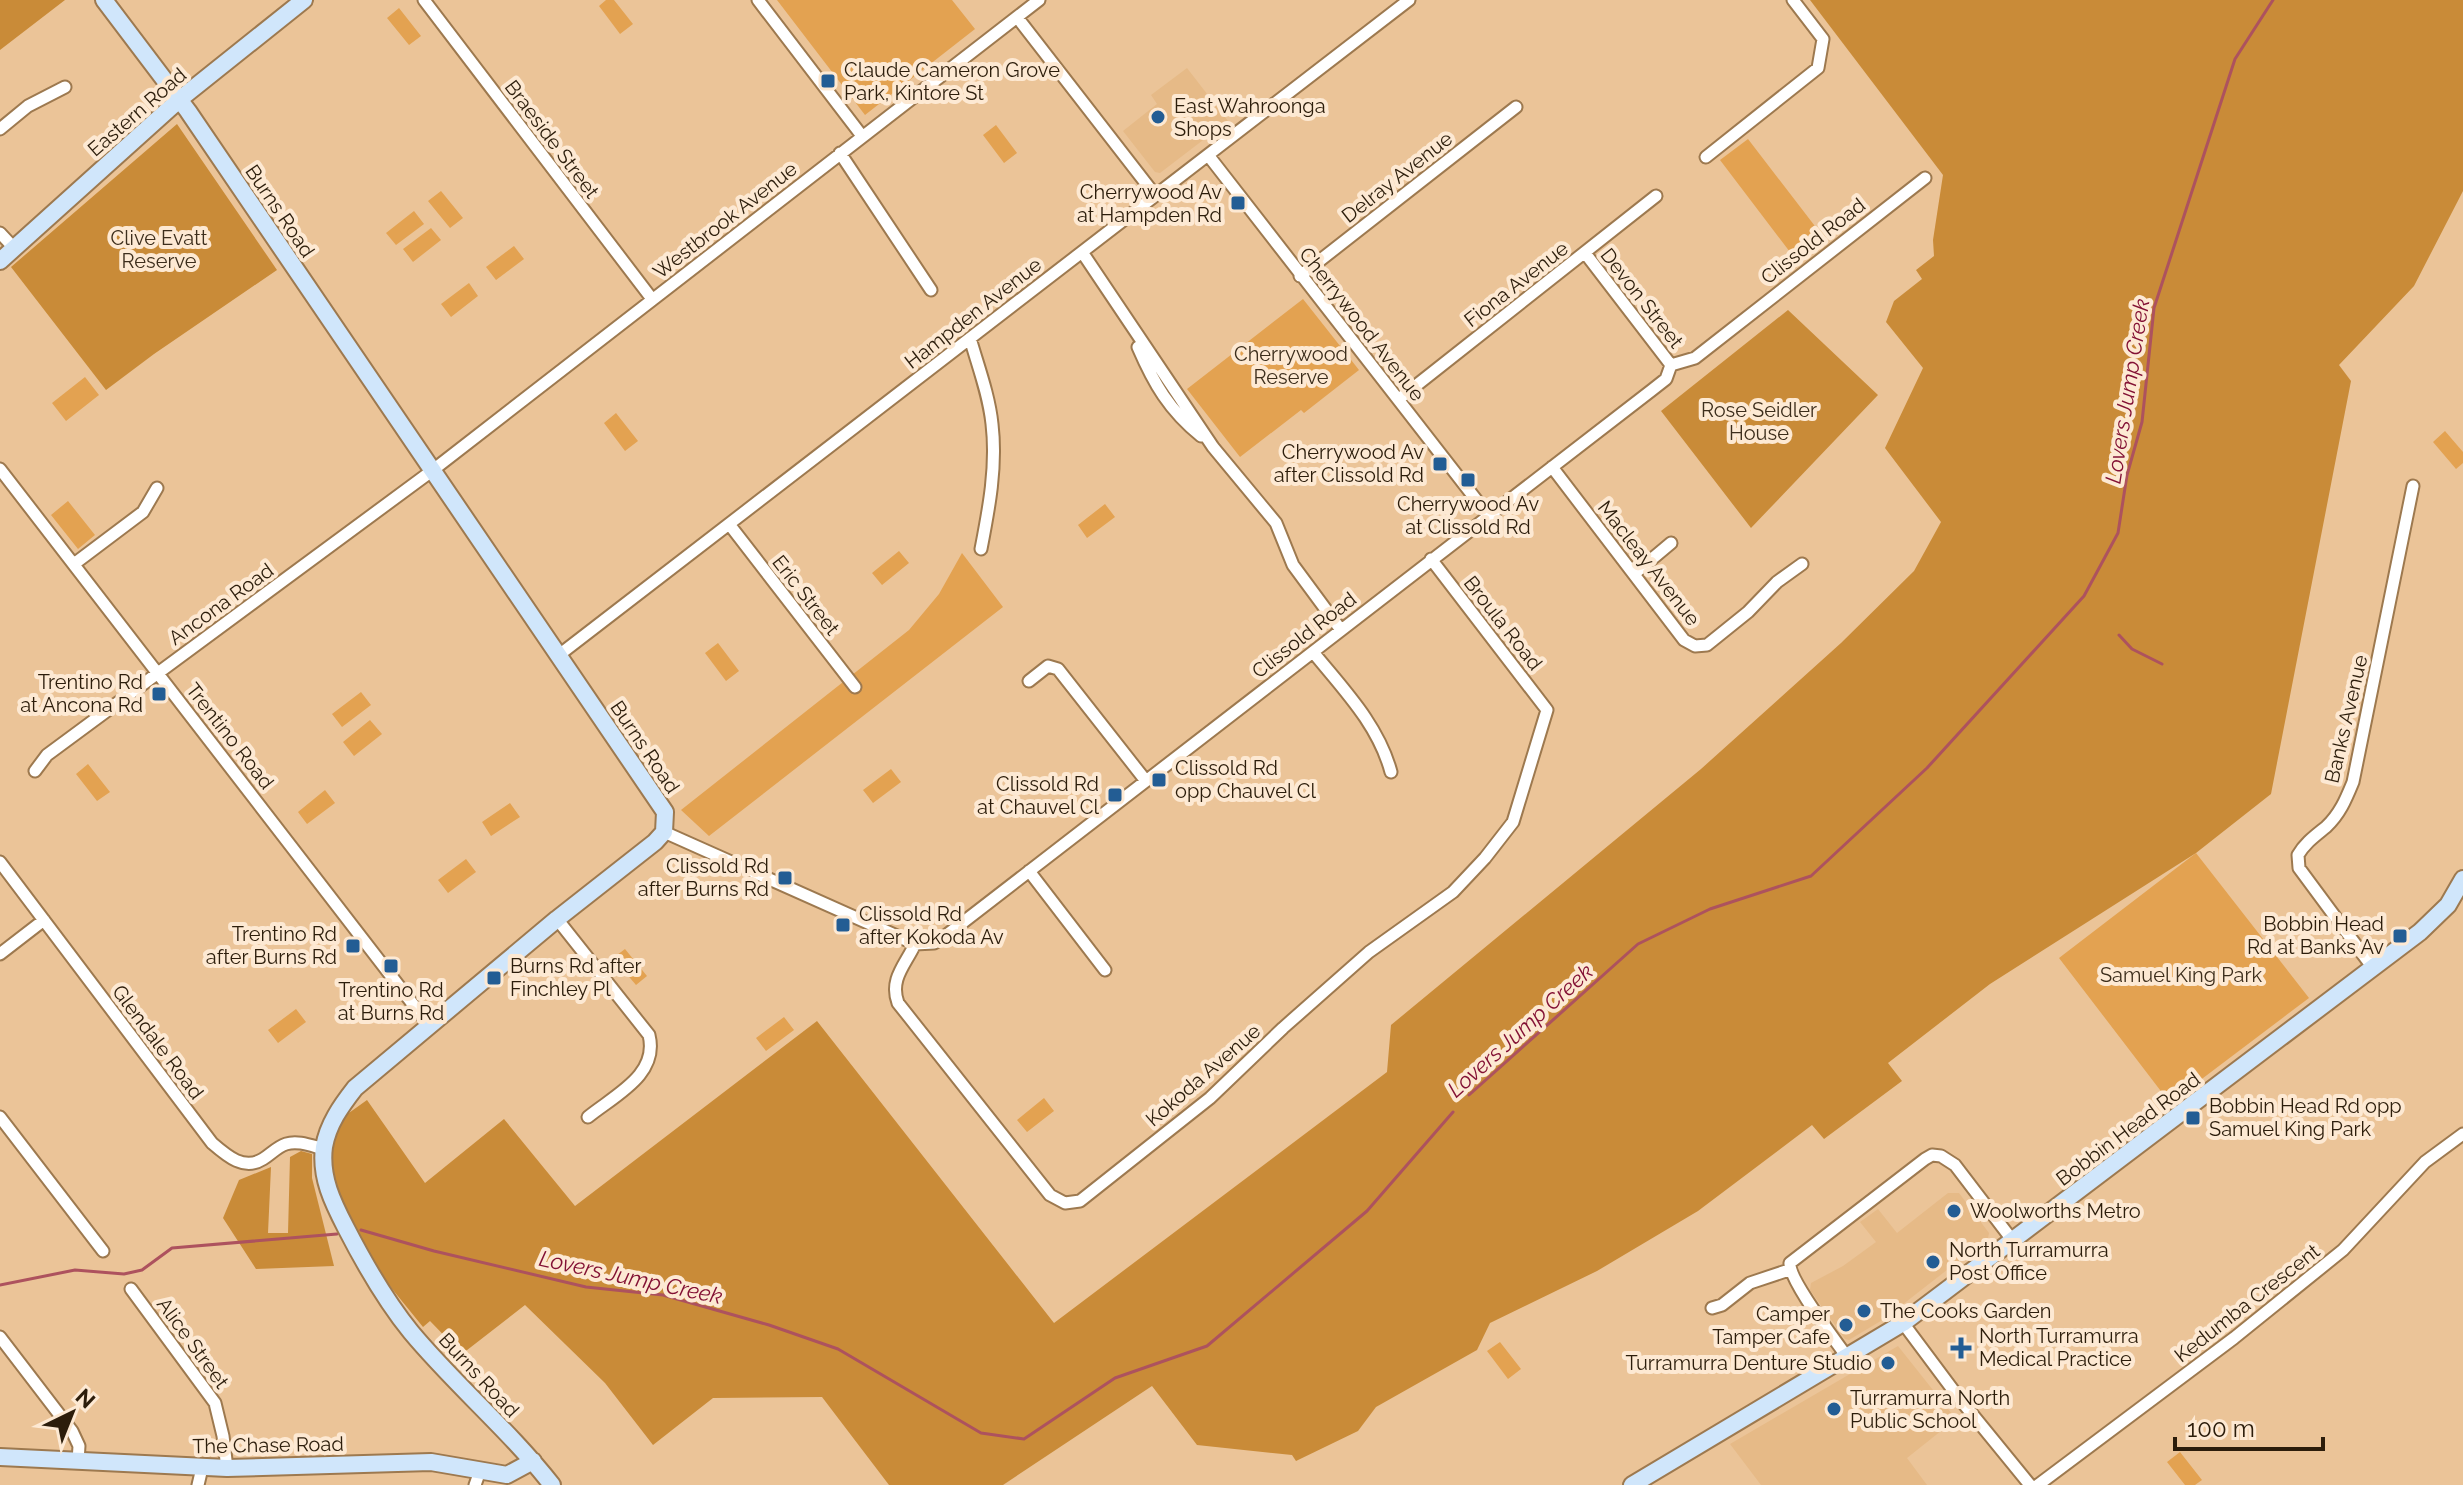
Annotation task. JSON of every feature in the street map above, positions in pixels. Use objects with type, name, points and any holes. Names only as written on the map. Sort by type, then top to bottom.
[{"type":"main road","name":"Burns Road","points":[[104,0],[180,99],[665,812],[664,832],[355,1088],[334,1116],[324,1149],[324,1171],[332,1200],[361,1258],[389,1303],[413,1335],[552,1485]]},
{"type":"main road","name":"Eastern Road","points":[[0,261],[180,99],[304,0]]},
{"type":"main road","name":"Bobbin Head Road","points":[[1632,1485],[1903,1323],[2373,968],[2436,917],[2462,887]]},
{"type":"main road","name":"The Chase Road","points":[[0,1457],[202,1468],[431,1462],[478,1478],[507,1475],[533,1461]]},
{"type":"street","name":"Braeside Street","points":[[424,0],[652,299]]},
{"type":"street","points":[[758,0],[862,136]]},
{"type":"street","name":"Westbrook Avenue","points":[[433,470],[1039,0]]},
{"type":"street","name":"Hampden Avenue","points":[[559,655],[1409,0]]},
{"type":"street","points":[[1706,157],[1818,68],[1823,39],[1793,0]]},
{"type":"street","points":[[1017,17],[1155,195]]},
{"type":"street","points":[[0,129],[28,106],[65,87]]},
{"type":"street","name":"Delray Avenue","points":[[1300,276],[1516,107]]},
{"type":"street","points":[[840,153],[931,290]]},
{"type":"street","name":"Cherrywood Avenue","points":[[1208,155],[1488,515]]},
{"type":"street","name":"Clissold Road","points":[[915,944],[934,943],[944,937],[1666,379],[1671,365],[1695,358],[1925,178]]},
{"type":"street","name":"Fiona Avenue","points":[[1399,399],[1656,196]]},
{"type":"street","points":[[0,233],[14,248]]},
{"type":"street","points":[[1082,252],[1126,317],[1154,385],[1187,425],[1213,447],[1276,523],[1293,565],[1341,630]]},
{"type":"street","name":"Devon Street","points":[[1585,253],[1671,365]]},
{"type":"street","points":[[970,338],[992,423],[994,464],[981,549]]},
{"type":"street","name":"Macleay Avenue","points":[[1552,467],[1684,640],[1695,646],[1707,645],[1748,612],[1777,582],[1802,564]]},
{"type":"street","name":"Trentino Road","points":[[0,469],[429,1025]]},
{"type":"street","name":"Ancona Road","points":[[35,771],[47,755],[433,470]]},
{"type":"street","name":"Banks Avenue","points":[[2373,968],[2299,868],[2298,855],[2304,844],[2329,825],[2344,806],[2353,782],[2413,486]]},
{"type":"street","points":[[74,564],[143,512],[157,488]]},
{"type":"street","name":"Eric Street","points":[[729,524],[855,687]]},
{"type":"street","points":[[1634,574],[1671,543]]},
{"type":"street","name":"Broula Road","points":[[1431,559],[1547,710]]},
{"type":"street","points":[[1313,652],[1365,716],[1386,754],[1391,772]]},
{"type":"street","points":[[1029,681],[1048,666],[1058,669],[1146,781]]},
{"type":"street","name":"Kokoda Avenue","points":[[915,944],[899,972],[895,987],[898,1003],[1050,1195],[1065,1203],[1080,1201],[1210,1098],[1369,952],[1453,892],[1513,822],[1547,710]]},
{"type":"street","points":[[664,832],[915,944]]},
{"type":"street","name":"Glendale Road","points":[[0,862],[212,1143],[247,1164],[260,1161],[286,1144],[302,1143],[324,1149]]},
{"type":"street","points":[[1029,871],[1105,970]]},
{"type":"street","points":[[557,919],[649,1035],[651,1045],[652,1053],[645,1071],[588,1117]]},
{"type":"street","points":[[0,954],[44,920]]},
{"type":"street","points":[[0,1117],[103,1251]]},
{"type":"street","name":"Kedumba Crescent","points":[[2038,1485],[2234,1338],[2343,1250],[2425,1162],[2463,1134]]},
{"type":"street","points":[[1847,1357],[1789,1270],[1790,1263],[1932,1155],[1941,1156],[1955,1165],[2013,1241]]},
{"type":"street","points":[[1712,1308],[1722,1305],[1750,1283],[1789,1270]]},
{"type":"street","name":"Alice Street","points":[[131,1289],[215,1403],[227,1468]]},
{"type":"street","points":[[1903,1323],[2030,1485]]},
{"type":"street","points":[[0,1337],[72,1431],[79,1446],[78,1461]]},
{"type":"street","points":[[198,1485],[202,1468]]},
{"type":"shaded area","points":[[1187,68],[1228,121],[1160,173],[1155,172],[1123,131],[1157,104],[1151,95]]},
{"type":"shaded area","points":[[1948,1193],[1959,1193],[1989,1233],[1988,1238],[1884,1319],[1849,1340],[1845,1339],[1810,1290],[1811,1283],[1843,1266],[1876,1242],[1860,1222],[1878,1209],[1897,1233]]},
{"type":"shaded area","name":"Turramurra North Public School","points":[[1898,1346],[1956,1419],[1907,1458],[1927,1485],[1761,1485],[1730,1444]]},
{"type":"green space","points":[[0,0],[65,0],[0,50]]},
{"type":"green space","points":[[606,0],[614,0],[633,24],[620,34],[599,6]]},
{"type":"green space","points":[[777,0],[952,0],[975,29],[865,115]]},
{"type":"green space","points":[[1810,0],[2463,0],[2463,191],[2414,286],[2339,365],[2351,381],[2271,794],[2196,853],[1990,984],[1888,1063],[1902,1081],[1824,1139],[1812,1125],[1698,1211],[1597,1271],[1490,1323],[1477,1350],[1376,1407],[1358,1431],[1296,1461],[1292,1455],[1197,1445],[1152,1386],[1003,1485],[889,1485],[822,1397],[713,1398],[653,1445],[605,1383],[525,1305],[462,1354],[430,1321],[423,1327],[367,1258],[334,1192],[328,1143],[339,1120],[367,1100],[425,1183],[504,1119],[575,1206],[817,1021],[1054,1323],[1387,1072],[1391,1025],[1701,769],[1841,643],[1914,571],[1941,522],[1885,448],[1923,368],[1886,322],[1894,301],[1922,279],[1916,270],[1934,256],[1933,240],[1943,175]]},
{"type":"green space","points":[[399,8],[421,36],[409,45],[387,18]]},
{"type":"green space","name":"Clive Evatt Reserve","points":[[177,124],[277,270],[106,390],[11,267]]},
{"type":"green space","points":[[996,125],[1017,153],[1004,163],[983,135]]},
{"type":"green space","points":[[1748,139],[1821,234],[1793,256],[1720,160]]},
{"type":"green space","points":[[441,191],[463,218],[450,228],[428,201]]},
{"type":"green space","points":[[414,211],[424,224],[396,245],[386,233]]},
{"type":"green space","points":[[431,228],[441,240],[413,262],[403,249]]},
{"type":"green space","points":[[514,246],[524,259],[496,280],[486,267]]},
{"type":"green space","points":[[469,283],[478,296],[451,317],[441,304]]},
{"type":"green space","name":"Cherrywood Reserve","points":[[1303,299],[1359,370],[1240,457],[1187,389]]},
{"type":"green space","name":"Rose Seidler House","points":[[1788,310],[1878,395],[1751,528],[1661,411]]},
{"type":"green space","points":[[85,377],[99,395],[66,421],[52,403]]},
{"type":"green space","points":[[616,413],[638,441],[625,451],[604,423]]},
{"type":"green space","points":[[2445,431],[2463,452],[2463,463],[2456,469],[2433,442]]},
{"type":"green space","points":[[68,501],[95,535],[78,549],[51,515]]},
{"type":"green space","points":[[1105,504],[1115,517],[1087,538],[1078,525]]},
{"type":"green space","points":[[899,551],[909,563],[882,585],[872,573]]},
{"type":"green space","points":[[962,553],[1003,607],[709,836],[681,810],[909,630],[939,594]]},
{"type":"green space","points":[[718,643],[739,671],[726,681],[705,653]]},
{"type":"green space","points":[[361,692],[371,705],[342,727],[332,714]]},
{"type":"green space","points":[[370,720],[382,734],[354,756],[343,742]]},
{"type":"green space","points":[[88,764],[110,792],[97,801],[76,774]]},
{"type":"green space","points":[[891,769],[901,782],[873,803],[863,790]]},
{"type":"green space","points":[[325,790],[335,803],[307,824],[298,812]]},
{"type":"green space","points":[[510,803],[520,817],[491,836],[482,822]]},
{"type":"green space","name":"Samuel King Park","points":[[2196,853],[2309,998],[2170,1103],[2059,958]]},
{"type":"green space","points":[[466,859],[476,872],[448,893],[438,880]]},
{"type":"green space","points":[[625,949],[647,976],[636,985],[613,958]]},
{"type":"green space","points":[[296,1009],[306,1022],[278,1043],[268,1030]]},
{"type":"green space","points":[[784,1017],[794,1030],[766,1051],[756,1038]]},
{"type":"green space","points":[[1044,1098],[1054,1111],[1027,1132],[1017,1120]]},
{"type":"green space","points":[[301,1151],[312,1154],[312,1178],[334,1266],[256,1269],[223,1218],[239,1180],[271,1167],[268,1233],[288,1233],[290,1157]]},
{"type":"green space","points":[[1500,1342],[1521,1369],[1508,1379],[1487,1351]]},
{"type":"green space","points":[[2180,1452],[2202,1480],[2195,1485],[2185,1485],[2167,1462]]},
{"type":"waterway","name":"Lovers Jump Creek","points":[[1469,1095],[1638,944],[1710,909],[1811,876],[1927,768],[2084,596],[2118,533],[2127,475],[2142,422],[2154,308],[2235,59],[2273,0]]},
{"type":"waterway","points":[[2119,635],[2132,649],[2162,664]]},
{"type":"waterway","name":"Lovers Jump Creek","points":[[361,1230],[434,1251],[586,1287],[663,1295],[769,1325],[838,1349],[981,1433],[1024,1439],[1115,1378],[1207,1346],[1367,1211],[1453,1112]]},
{"type":"waterway","name":"Lovers Jump Creek","points":[[0,1285],[75,1270],[124,1274],[142,1270],[172,1248],[337,1234]]},
{"type":"place","name":"Claude Cameron Grove Park, Kintore St","points":[[828,81]]},
{"type":"place","name":"East Wahroonga Shops","points":[[1158,117]]},
{"type":"place","name":"Cherrywood Av at Hampden Rd","points":[[1238,203]]},
{"type":"place","name":"Cherrywood Av after Clissold Rd","points":[[1440,464]]},
{"type":"place","name":"Cherrywood Av at Clissold Rd","points":[[1468,480]]},
{"type":"place","name":"Trentino Rd at Ancona Rd","points":[[159,694]]},
{"type":"place","name":"Clissold Rd opp Chauvel Cl","points":[[1159,780]]},
{"type":"place","name":"Clissold Rd at Chauvel Cl","points":[[1115,795]]},
{"type":"place","name":"Clissold Rd after Burns Rd","points":[[785,878]]},
{"type":"place","name":"Clissold Rd after Kokoda Av","points":[[843,925]]},
{"type":"place","name":"Bobbin Head Rd at Banks Av","points":[[2400,936]]},
{"type":"place","name":"Trentino Rd after Burns Rd","points":[[353,946]]},
{"type":"place","name":"Trentino Rd at Burns Rd","points":[[391,966]]},
{"type":"place","name":"Burns Rd after Finchley Pl","points":[[494,978]]},
{"type":"place","name":"Bobbin Head Rd opp Samuel King Park","points":[[2193,1118]]},
{"type":"place","name":"Woolworths Metro","points":[[1954,1211]]},
{"type":"place","name":"North Turramurra Post Office","points":[[1933,1262]]},
{"type":"place","name":"The Cooks Garden","points":[[1864,1311]]},
{"type":"place","name":"Camper Tamper Cafe","points":[[1846,1325]]},
{"type":"place","name":"North Turramurra Medical Practice","points":[[1961,1348]]},
{"type":"place","name":"Turramurra Denture Studio","points":[[1888,1363]]},
{"type":"place","name":"Turramurra North Public School","points":[[1834,1409]]}]
